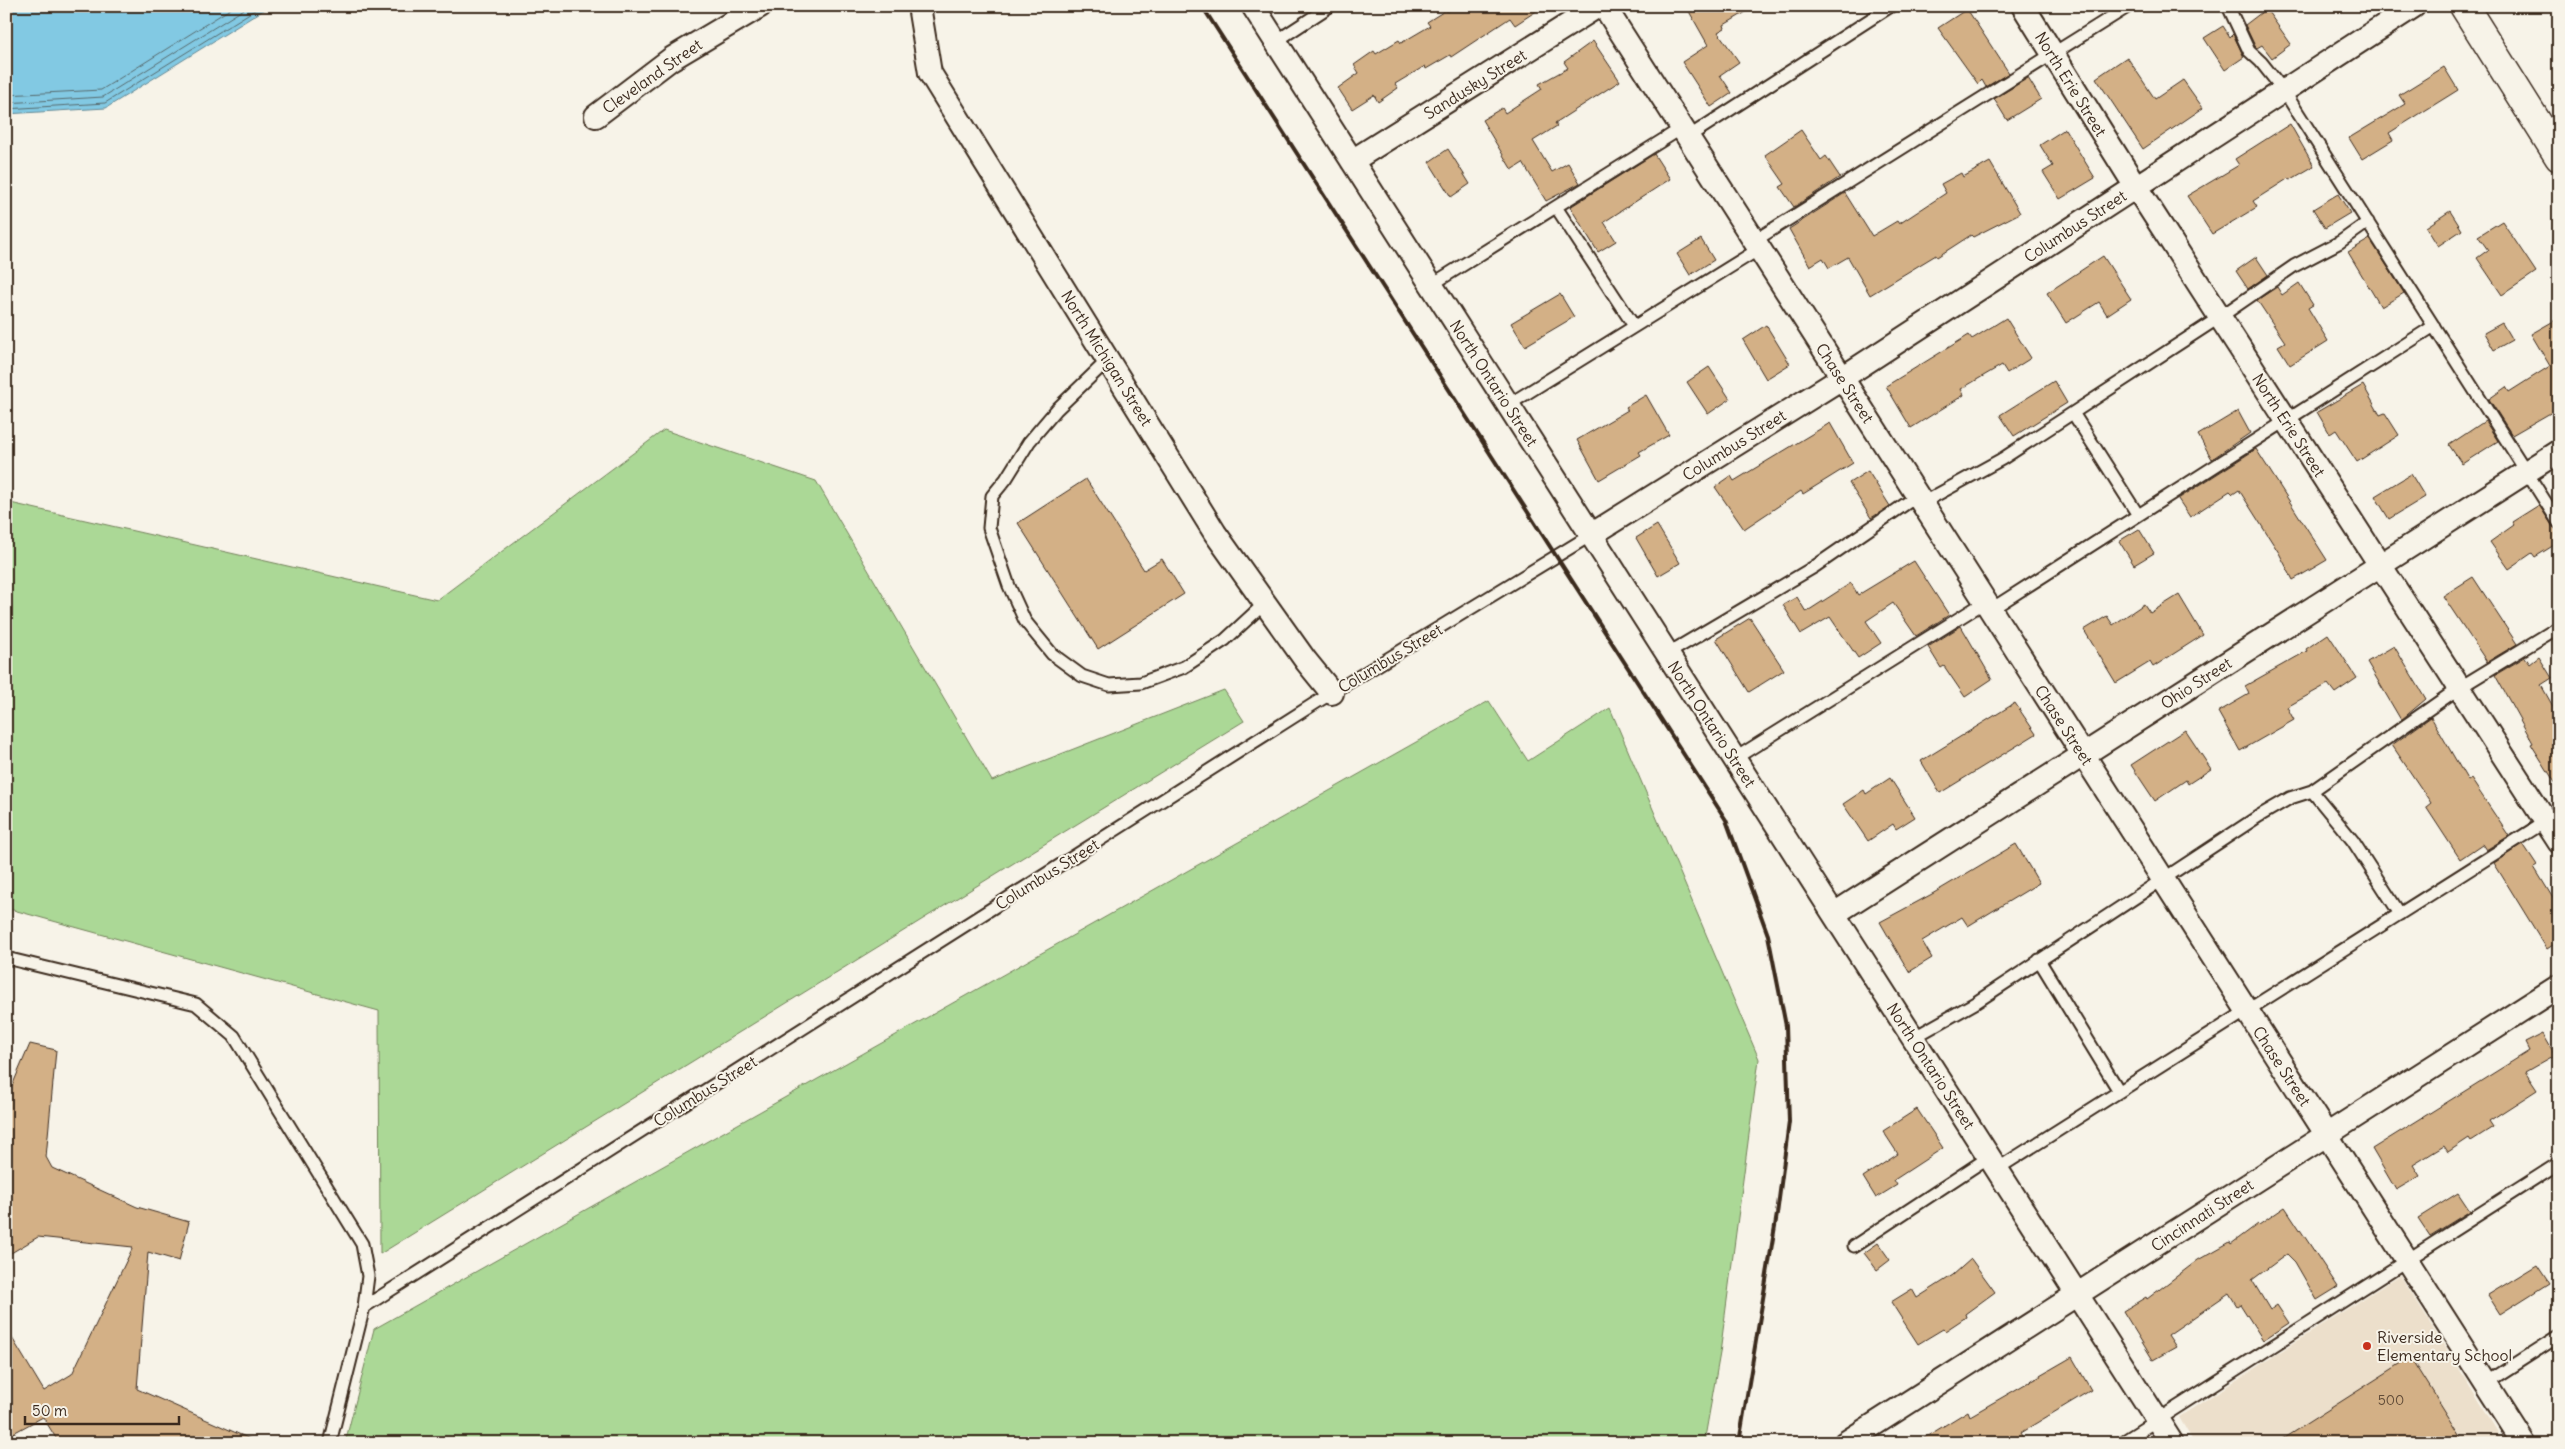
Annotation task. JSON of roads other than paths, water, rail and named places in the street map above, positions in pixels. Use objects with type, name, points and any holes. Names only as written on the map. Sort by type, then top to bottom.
[{"type":"main road","points":[[2464,6],[2559,157]]},
{"type":"street","name":"Cleveland Street","points":[[596,116],[670,59],[760,6]]},
{"type":"street","name":"North Michigan Street","points":[[919,6],[930,73],[1215,533],[1306,661],[1332,693]]},
{"type":"street","name":"North Ontario Street","points":[[1252,6],[2172,1443]]},
{"type":"street","name":"Sandusky Street","points":[[1352,161],[1598,6]]},
{"type":"street","name":"Chase Street","points":[[1604,6],[2524,1443]]},
{"type":"street","name":"North Erie Street","points":[[2023,6],[2136,187],[2459,688],[2552,818],[2559,842]]},
{"type":"street","name":"Columbus Street","points":[[1591,535],[1842,378],[2414,6]]},
{"type":"street","name":"Ohio Street","points":[[1834,914],[2559,452]]},
{"type":"street","name":"Cincinnati Street","points":[[1845,1443],[2559,986]]},
{"type":"lane","points":[[1275,42],[1330,6]]},
{"type":"lane","points":[[1431,285],[1556,207],[1685,133],[1891,6]]},
{"type":"lane","points":[[1508,405],[1634,326],[2129,6]]},
{"type":"lane","points":[[2228,6],[2249,50],[2284,90],[2559,523]]},
{"type":"lane","points":[[1556,207],[1634,326]]},
{"type":"lane","points":[[1667,654],[1814,567],[1920,500],[1979,474],[2220,317],[2294,266],[2340,242],[2368,222]]},
{"type":"lane","points":[[1734,759],[2138,515],[2434,326]]},
{"type":"lane","points":[[1108,360],[1057,409],[1029,442],[1006,479],[992,496],[989,528],[1009,586],[1025,621],[1052,654],[1082,676],[1108,685],[1141,683],[1184,667],[1225,640],[1265,603]]},
{"type":"lane","points":[[2073,413],[2138,515]]},
{"type":"lane","name":"Columbus Street","points":[[364,1307],[1332,693],[1591,535]]},
{"type":"lane","points":[[1914,1038],[1975,1003],[2259,816],[2290,798],[2312,791],[2459,688],[2559,627]]},
{"type":"lane","points":[[2312,791],[2353,841],[2400,914]]},
{"type":"lane","points":[[1854,1246],[1993,1163],[2119,1092],[2552,818]]},
{"type":"lane","points":[[6,958],[196,1004],[234,1036],[362,1244],[368,1276],[364,1307],[330,1443]]},
{"type":"lane","points":[[2039,960],[2119,1092]]},
{"type":"lane","points":[[2121,1443],[2559,1163]]},
{"type":"lane","points":[[2486,1384],[2559,1336]]},
{"type":"water","points":[[6,6],[270,6],[106,108],[6,114]]},
{"type":"railway","points":[[1202,6],[1726,820],[1768,935],[1786,1026],[1789,1122],[1777,1214],[1739,1443]]},
{"type":"place","name":"Riverside Elementary School","points":[[2367,1346]]}]
